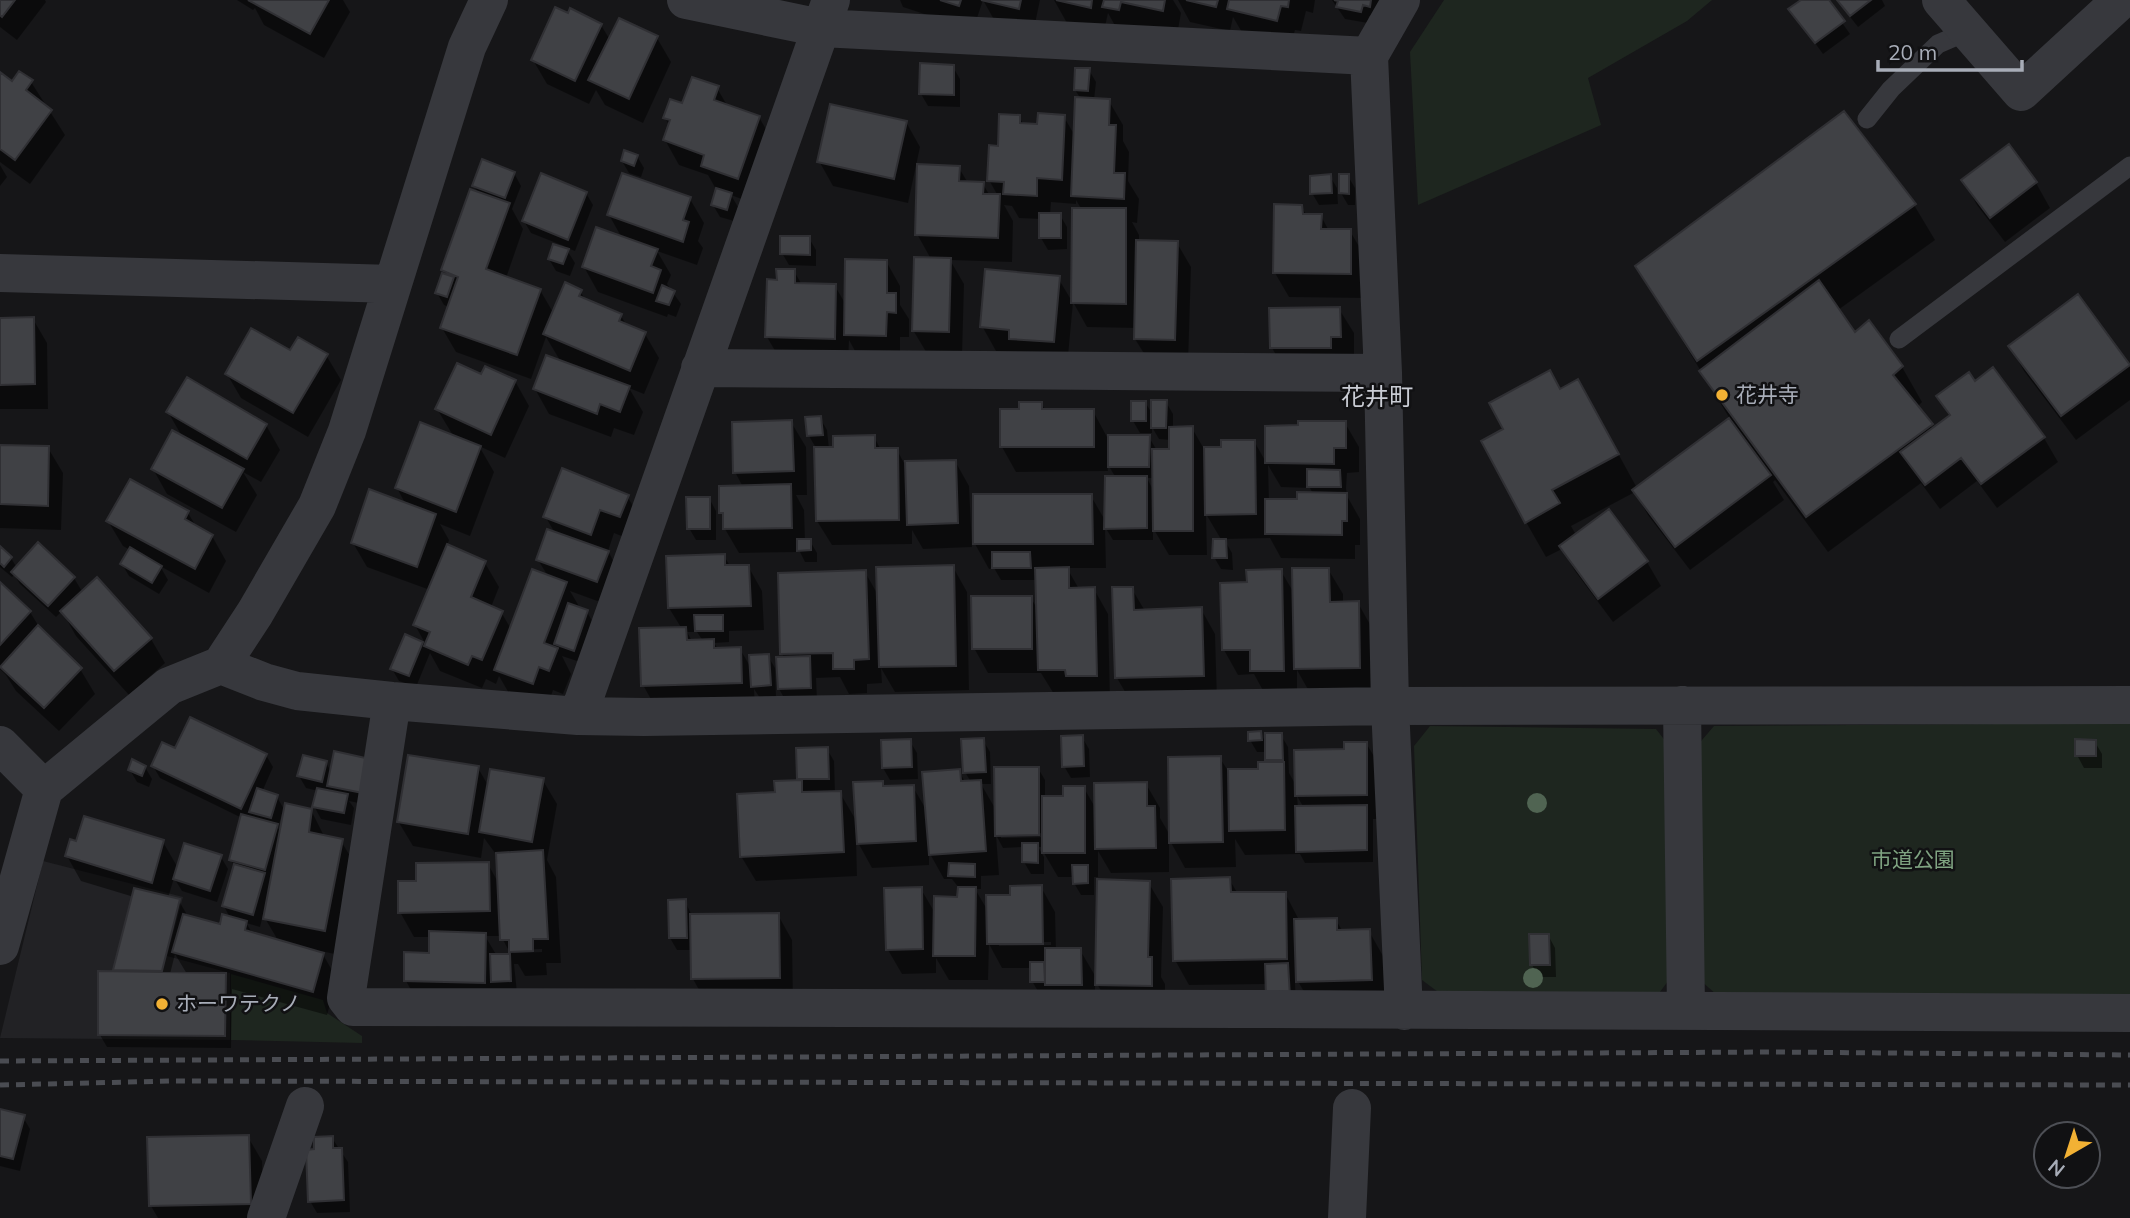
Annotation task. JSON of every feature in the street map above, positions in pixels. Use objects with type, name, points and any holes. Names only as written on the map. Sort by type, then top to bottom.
[{"type":"street","points":[[0,946],[44,789],[169,686],[220,665],[255,613],[317,506],[347,431],[467,47],[489,0]]},
{"type":"street","points":[[686,0],[826,14],[1369,56]]},
{"type":"street","points":[[1401,0],[1369,56],[1383,373],[1390,706],[1404,1011]]},
{"type":"street","points":[[1941,0],[2021,92],[2121,0]]},
{"type":"street","points":[[578,716],[826,14]]},
{"type":"street","points":[[0,273],[393,284]]},
{"type":"street","points":[[700,368],[1383,373]]},
{"type":"street","points":[[220,665],[297,691],[578,716],[1390,706],[2130,705]]},
{"type":"street","points":[[392,701],[346,998],[353,1007],[1404,1011],[1686,1009],[2130,1013]]},
{"type":"street","points":[[1682,705],[1686,1009]]},
{"type":"street","points":[[0,745],[44,789]]},
{"type":"street","points":[[266,1218],[306,1106]]},
{"type":"street","points":[[1347,1218],[1352,1108]]},
{"type":"lane","points":[[1867,119],[1891,89],[1938,44],[1968,31]]},
{"type":"lane","points":[[1899,339],[2130,166]]},
{"type":"shaded area","points":[[43,861],[183,897],[167,956],[230,973],[230,1040],[0,1038]]},
{"type":"green space","points":[[1444,0],[1712,0],[1687,21],[1588,78],[1601,125],[1418,205],[1410,52]]},
{"type":"green space","name":"市道公園","points":[[2130,723],[2130,998],[1718,996],[1699,979],[1696,747],[1714,726]]},
{"type":"green space","points":[[1430,726],[1656,729],[1670,747],[1671,977],[1657,996],[1446,998],[1422,980],[1414,746]]},
{"type":"green space","points":[[231,974],[323,1000],[327,1013],[362,1036],[362,1043],[231,1040]]},
{"type":"building","points":[[0,0],[15,0],[2,17],[0,15]]},
{"type":"building","points":[[248,0],[329,0],[310,34]]},
{"type":"building","points":[[940,0],[961,0],[959,6]]},
{"type":"building","points":[[981,0],[1021,0],[1019,9]]},
{"type":"building","points":[[1056,0],[1092,0],[1091,8]]},
{"type":"building","points":[[1104,0],[1165,0],[1163,11],[1121,2],[1119,10],[1102,7]]},
{"type":"building","points":[[1186,0],[1218,0],[1216,7]]},
{"type":"building","points":[[1229,0],[1289,0],[1288,7],[1281,6],[1277,21],[1227,9]]},
{"type":"building","points":[[1334,0],[1371,0],[1370,7],[1363,5],[1361,12],[1336,7],[1338,1]]},
{"type":"building","points":[[1801,0],[1829,0],[1845,21],[1815,43],[1788,9]]},
{"type":"building","points":[[1837,0],[1871,0],[1850,16]]},
{"type":"building","points":[[555,7],[568,13],[570,8],[602,24],[575,81],[531,60]]},
{"type":"building","points":[[619,18],[658,36],[629,99],[588,80]]},
{"type":"building","points":[[920,63],[954,65],[954,95],[919,94]]},
{"type":"building","points":[[1075,68],[1090,68],[1088,91],[1074,90]]},
{"type":"building","points":[[19,71],[33,80],[26,90],[52,110],[15,160],[0,149],[0,72],[12,81]]},
{"type":"building","points":[[692,77],[719,86],[714,100],[760,116],[738,179],[701,166],[704,155],[663,140],[670,120],[663,118],[670,99],[682,103]]},
{"type":"building","points":[[1075,97],[1110,99],[1109,125],[1116,125],[1114,173],[1125,173],[1124,199],[1071,196]]},
{"type":"building","points":[[830,104],[907,121],[894,179],[817,162]]},
{"type":"building","points":[[1844,111],[1916,204],[1697,361],[1635,266]]},
{"type":"building","points":[[1038,113],[1065,115],[1062,180],[1037,178],[1037,196],[1003,194],[1004,182],[987,181],[989,145],[998,146],[999,114],[1020,115],[1020,123],[1037,124]]},
{"type":"building","points":[[2009,144],[2037,182],[1990,218],[1961,180]]},
{"type":"building","points":[[624,150],[638,155],[634,166],[621,161]]},
{"type":"building","points":[[482,159],[515,172],[505,198],[472,186]]},
{"type":"building","points":[[917,164],[960,166],[959,181],[984,182],[983,194],[1000,194],[998,238],[915,235]]},
{"type":"building","points":[[541,173],[587,192],[568,240],[522,221]]},
{"type":"building","points":[[622,173],[691,197],[683,220],[689,222],[683,242],[607,215]]},
{"type":"building","points":[[1331,174],[1332,193],[1310,194],[1310,176]]},
{"type":"building","points":[[1339,174],[1349,174],[1349,194],[1339,193]]},
{"type":"building","points":[[716,188],[732,193],[727,210],[711,205]]},
{"type":"building","points":[[470,189],[510,203],[486,269],[541,289],[517,355],[440,328],[458,277],[441,270]]},
{"type":"building","points":[[1274,204],[1302,205],[1303,214],[1322,214],[1321,229],[1351,229],[1351,274],[1273,273]]},
{"type":"building","points":[[1072,208],[1126,208],[1126,304],[1071,303]]},
{"type":"building","points":[[1039,213],[1061,213],[1061,238],[1039,238]]},
{"type":"building","points":[[596,227],[658,249],[651,266],[661,270],[653,293],[582,267]]},
{"type":"building","points":[[780,236],[810,236],[810,255],[780,254]]},
{"type":"building","points":[[1136,240],[1178,241],[1175,340],[1134,339]]},
{"type":"building","points":[[553,244],[569,249],[563,264],[548,259]]},
{"type":"building","points":[[914,257],[951,258],[949,332],[912,331]]},
{"type":"building","points":[[845,259],[887,260],[887,293],[896,293],[896,313],[887,312],[886,336],[844,335]]},
{"type":"building","points":[[776,269],[795,269],[795,283],[836,284],[835,339],[765,337],[767,279],[777,280]]},
{"type":"building","points":[[985,269],[1060,276],[1054,342],[1009,339],[1009,330],[980,327]]},
{"type":"building","points":[[442,273],[454,277],[447,297],[435,293]]},
{"type":"building","points":[[1819,280],[1855,332],[1869,320],[1903,366],[1893,375],[1933,424],[1806,517],[1699,371]]},
{"type":"building","points":[[565,282],[582,290],[579,296],[622,314],[619,321],[646,332],[630,371],[543,334]]},
{"type":"building","points":[[662,285],[675,291],[669,305],[656,301]]},
{"type":"building","points":[[2078,294],[2130,365],[2061,416],[2008,346]]},
{"type":"building","points":[[1340,307],[1341,337],[1331,337],[1331,348],[1270,348],[1269,308]]},
{"type":"building","points":[[34,317],[35,384],[0,385],[0,318]]},
{"type":"building","points":[[251,328],[290,350],[298,337],[328,354],[293,413],[225,374]]},
{"type":"building","points":[[546,355],[630,386],[620,412],[600,404],[597,414],[533,389]]},
{"type":"building","points":[[457,363],[481,374],[485,366],[516,380],[491,435],[435,409]]},
{"type":"building","points":[[1993,367],[2045,437],[1981,484],[1961,458],[1925,485],[1900,452],[1950,415],[1936,396],[1969,372],[1975,381]]},
{"type":"building","points":[[1550,370],[1560,389],[1578,379],[1619,454],[1552,490],[1560,503],[1525,523],[1481,441],[1503,429],[1489,403]]},
{"type":"building","points":[[187,377],[267,424],[247,459],[166,412]]},
{"type":"building","points":[[1151,400],[1167,400],[1166,428],[1151,428]]},
{"type":"building","points":[[1131,401],[1146,401],[1146,421],[1131,421]]},
{"type":"building","points":[[1019,402],[1042,402],[1042,409],[1094,409],[1094,447],[1000,447],[1000,409],[1019,409]]},
{"type":"building","points":[[821,416],[823,435],[807,436],[805,417]]},
{"type":"building","points":[[1729,418],[1771,475],[1675,547],[1632,490]]},
{"type":"building","points":[[792,420],[794,471],[733,473],[732,422]]},
{"type":"building","points":[[1298,421],[1346,421],[1346,448],[1334,448],[1334,464],[1265,463],[1265,426],[1298,425]]},
{"type":"building","points":[[420,422],[481,446],[456,512],[395,488]]},
{"type":"building","points":[[1193,426],[1193,531],[1153,531],[1152,449],[1169,449],[1169,427]]},
{"type":"building","points":[[172,430],[244,469],[222,508],[151,469]]},
{"type":"building","points":[[875,435],[875,448],[898,448],[899,520],[816,521],[814,447],[833,447],[833,436]]},
{"type":"building","points":[[1108,435],[1150,435],[1149,467],[1108,467]]},
{"type":"building","points":[[1221,440],[1255,440],[1256,514],[1205,515],[1204,447],[1221,447]]},
{"type":"building","points":[[0,445],[49,446],[48,506],[0,504]]},
{"type":"building","points":[[956,460],[958,523],[907,525],[905,461]]},
{"type":"building","points":[[562,468],[629,495],[620,517],[600,510],[591,535],[543,517]]},
{"type":"building","points":[[1307,469],[1340,470],[1341,487],[1307,487]]},
{"type":"building","points":[[1105,476],[1147,476],[1147,528],[1104,529]]},
{"type":"building","points":[[130,479],[189,511],[185,519],[213,535],[195,569],[106,521]]},
{"type":"building","points":[[791,484],[792,528],[723,529],[723,513],[719,513],[719,486]]},
{"type":"building","points":[[369,489],[436,514],[417,567],[351,543]]},
{"type":"building","points":[[1297,492],[1347,493],[1347,521],[1342,521],[1342,535],[1265,534],[1265,499],[1297,499]]},
{"type":"building","points":[[973,494],[1092,494],[1093,544],[973,544]]},
{"type":"building","points":[[686,497],[710,497],[710,529],[687,529]]},
{"type":"building","points":[[1609,509],[1648,561],[1598,599],[1559,546]]},
{"type":"building","points":[[547,529],[609,551],[597,582],[536,560]]},
{"type":"building","points":[[797,539],[811,539],[811,550],[797,551]]},
{"type":"building","points":[[1213,539],[1226,539],[1227,558],[1212,558]]},
{"type":"building","points":[[38,542],[75,577],[48,606],[11,572]]},
{"type":"building","points":[[447,544],[486,561],[471,597],[503,611],[482,660],[472,656],[468,665],[424,646],[430,632],[413,625]]},
{"type":"building","points":[[0,546],[12,557],[4,567],[0,563]]},
{"type":"building","points":[[130,547],[162,566],[152,583],[120,564]]},
{"type":"building","points":[[992,552],[1030,552],[1031,568],[992,568]]},
{"type":"building","points":[[725,554],[725,565],[749,565],[751,606],[668,608],[666,556]]},
{"type":"building","points":[[954,565],[956,666],[879,667],[876,567]]},
{"type":"building","points":[[1069,567],[1069,588],[1095,587],[1097,676],[1066,676],[1065,670],[1038,670],[1035,568]]},
{"type":"building","points":[[1292,568],[1329,568],[1330,602],[1359,601],[1360,668],[1294,669]]},
{"type":"building","points":[[532,569],[567,582],[544,643],[558,648],[549,671],[539,667],[533,684],[494,670]]},
{"type":"building","points":[[1282,569],[1284,671],[1250,671],[1250,650],[1222,650],[1220,583],[1247,582],[1246,570]]},
{"type":"building","points":[[866,570],[869,659],[854,660],[854,669],[833,669],[833,653],[780,654],[778,573]]},
{"type":"building","points":[[97,577],[152,638],[114,671],[60,611]]},
{"type":"building","points":[[0,582],[31,611],[0,645]]},
{"type":"building","points":[[1112,587],[1133,587],[1134,610],[1202,607],[1204,676],[1115,678]]},
{"type":"building","points":[[971,596],[1032,596],[1032,649],[972,649]]},
{"type":"building","points":[[568,603],[588,610],[574,651],[554,644]]},
{"type":"building","points":[[694,615],[723,615],[723,631],[695,631]]},
{"type":"building","points":[[38,625],[82,668],[44,708],[0,667]]},
{"type":"building","points":[[686,627],[687,640],[714,639],[714,648],[741,647],[742,683],[641,686],[639,628]]},
{"type":"building","points":[[405,634],[423,642],[409,676],[390,669]]},
{"type":"building","points":[[769,654],[771,685],[751,687],[749,655]]},
{"type":"building","points":[[810,656],[811,688],[778,689],[776,657]]},
{"type":"building","points":[[190,717],[267,754],[241,809],[151,766],[162,742],[175,748]]},
{"type":"building","points":[[1261,731],[1262,740],[1248,741],[1248,732]]},
{"type":"building","points":[[1265,733],[1282,733],[1283,760],[1265,760]]},
{"type":"building","points":[[1083,735],[1084,766],[1062,767],[1061,736]]},
{"type":"building","points":[[984,738],[986,772],[963,773],[961,739]]},
{"type":"building","points":[[911,739],[912,767],[882,768],[881,740]]},
{"type":"building","points":[[2075,739],[2096,740],[2096,756],[2075,756]]},
{"type":"building","points":[[1344,742],[1367,742],[1367,795],[1295,796],[1294,750],[1344,749]]},
{"type":"building","points":[[828,747],[829,779],[797,779],[796,748]]},
{"type":"building","points":[[334,751],[370,759],[363,793],[327,786]]},
{"type":"building","points":[[303,755],[327,761],[322,782],[297,776]]},
{"type":"building","points":[[408,755],[479,766],[468,834],[397,822]]},
{"type":"building","points":[[1221,756],[1223,842],[1169,843],[1168,757]]},
{"type":"building","points":[[132,759],[146,766],[142,776],[128,770]]},
{"type":"building","points":[[1258,762],[1284,762],[1285,830],[1229,831],[1228,769],[1258,769]]},
{"type":"building","points":[[994,767],[1039,767],[1039,835],[995,836]]},
{"type":"building","points":[[490,769],[544,778],[532,842],[479,832]]},
{"type":"building","points":[[960,769],[961,781],[981,780],[986,851],[929,855],[922,772]]},
{"type":"building","points":[[802,780],[802,792],[841,791],[844,852],[740,857],[737,794],[775,792],[774,781]]},
{"type":"building","points":[[883,781],[883,786],[914,785],[916,841],[857,844],[853,782]]},
{"type":"building","points":[[1147,782],[1147,806],[1155,806],[1156,848],[1095,849],[1094,783]]},
{"type":"building","points":[[1063,786],[1085,786],[1085,853],[1042,853],[1042,796],[1063,796]]},
{"type":"building","points":[[257,788],[278,795],[271,818],[249,812]]},
{"type":"building","points":[[317,788],[348,794],[344,813],[312,807]]},
{"type":"building","points":[[285,803],[312,809],[309,832],[343,839],[325,931],[263,919]]},
{"type":"building","points":[[1367,805],[1367,850],[1296,852],[1295,806]]},
{"type":"building","points":[[241,814],[278,824],[265,870],[229,860]]},
{"type":"building","points":[[84,816],[164,840],[152,883],[65,856],[70,839],[76,841]]},
{"type":"building","points":[[184,843],[222,855],[210,891],[173,879]]},
{"type":"building","points":[[1022,843],[1038,843],[1038,863],[1022,862]]},
{"type":"building","points":[[543,850],[548,939],[533,939],[533,951],[509,952],[509,940],[500,940],[496,853]]},
{"type":"building","points":[[489,862],[490,911],[398,913],[398,881],[416,881],[416,863]]},
{"type":"building","points":[[949,863],[975,864],[975,877],[948,876]]},
{"type":"building","points":[[234,864],[265,873],[253,915],[222,906]]},
{"type":"building","points":[[1072,865],[1088,865],[1088,883],[1073,884]]},
{"type":"building","points":[[1230,877],[1231,892],[1286,892],[1287,959],[1173,961],[1171,879]]},
{"type":"building","points":[[1097,879],[1150,881],[1148,957],[1152,957],[1152,986],[1095,985]]},
{"type":"building","points":[[1042,885],[1043,944],[987,944],[986,895],[1010,895],[1010,886]]},
{"type":"building","points":[[922,887],[923,949],[886,950],[884,888]]},
{"type":"building","points":[[958,887],[976,887],[975,956],[933,956],[934,896],[957,897]]},
{"type":"building","points":[[134,888],[180,899],[162,971],[113,970]]},
{"type":"building","points":[[686,899],[687,938],[669,938],[668,900]]},
{"type":"building","points":[[779,913],[780,978],[691,979],[690,914]]},
{"type":"building","points":[[183,914],[220,924],[222,914],[247,921],[245,930],[324,953],[313,992],[172,952]]},
{"type":"building","points":[[1337,918],[1337,930],[1370,929],[1372,980],[1296,982],[1294,919]]},
{"type":"building","points":[[429,931],[486,933],[485,983],[404,981],[404,952],[429,953]]},
{"type":"building","points":[[1529,934],[1549,934],[1550,965],[1530,965]]},
{"type":"building","points":[[1045,948],[1081,948],[1082,985],[1045,985]]},
{"type":"building","points":[[490,954],[510,954],[511,981],[491,982]]},
{"type":"building","points":[[1030,962],[1044,962],[1045,982],[1030,982]]},
{"type":"building","points":[[1288,963],[1290,997],[1266,998],[1265,964]]},
{"type":"building","name":"ホーワテクノ","points":[[98,971],[226,973],[225,1036],[98,1035]]},
{"type":"building","points":[[0,1109],[25,1115],[13,1159],[0,1156]]},
{"type":"building","points":[[249,1135],[251,1204],[149,1206],[147,1137]]},
{"type":"building","points":[[333,1136],[333,1148],[342,1148],[344,1200],[308,1202],[306,1150],[314,1149],[314,1137]]},
{"type":"railway","points":[[0,1061],[1775,1052],[2130,1055]]},
{"type":"railway","points":[[0,1085],[173,1081],[2130,1085]]},
{"type":"place","name":"花井寺","points":[[1722,395]]},
{"type":"place","name":"ホーワテクノ","points":[[162,1004]]},
{"type":"district","name":"花井町","points":[[1377,397]]}]
